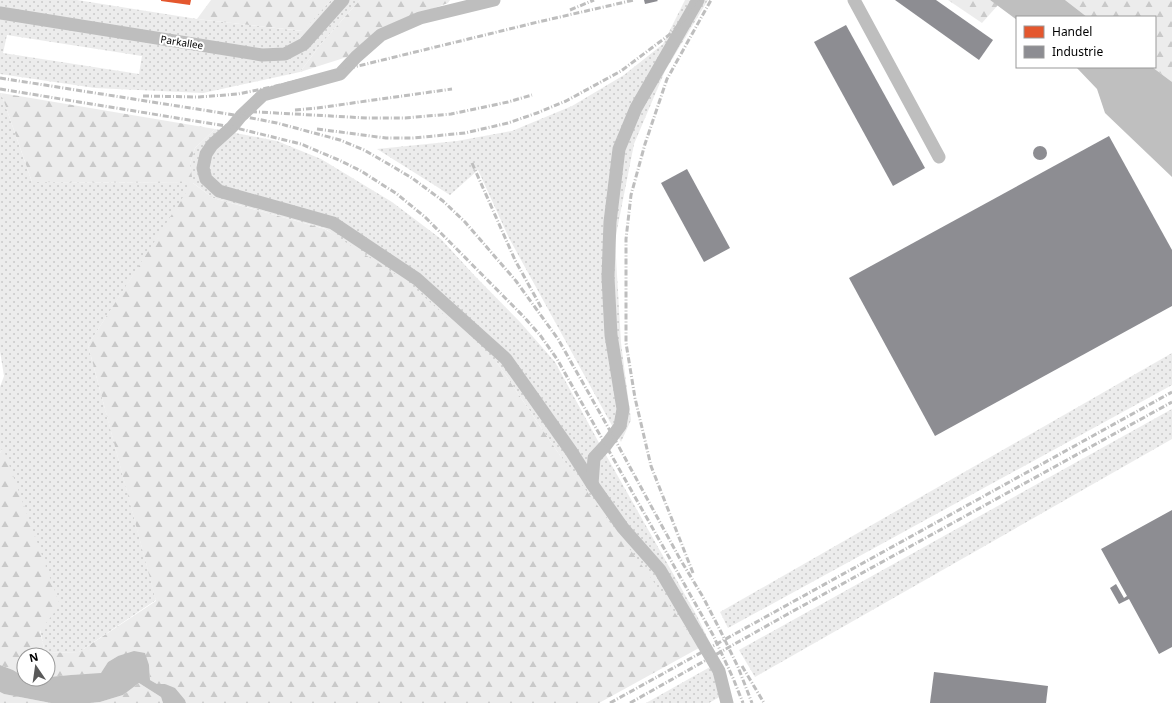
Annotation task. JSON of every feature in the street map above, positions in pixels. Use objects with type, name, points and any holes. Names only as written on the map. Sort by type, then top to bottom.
[{"type":"street","name":"Parkallee","points":[[0,13],[262,55],[285,54],[304,44],[343,0]]},
{"type":"street","points":[[494,0],[420,18],[381,35],[356,57],[340,74],[263,95],[212,145],[206,154],[203,168],[206,179],[219,191],[333,222],[417,279],[506,359],[623,528],[660,570],[719,671],[727,703]]},
{"type":"street","points":[[592,484],[594,458],[620,426],[623,409],[611,335],[608,277],[610,222],[619,148],[636,108],[698,0]]},
{"type":"street","points":[[854,0],[939,157]]},
{"type":"green space","points":[[0,0],[77,0],[197,19],[302,31],[331,0],[360,0],[320,45],[300,72],[203,93],[95,88],[0,74]],"holes":[[[7,35],[142,56],[139,74],[3,53]]]},
{"type":"green space","points":[[211,0],[331,0],[303,31],[197,19]]},
{"type":"green space","points":[[360,0],[450,0],[448,3],[386,26],[347,57],[300,72],[320,45]]},
{"type":"green space","points":[[685,0],[708,0],[665,71],[634,144],[615,240],[621,343],[631,420],[621,442],[509,238],[478,170],[450,195],[377,149],[457,141],[512,131],[572,106],[624,75],[663,44]]},
{"type":"green space","points":[[948,0],[990,0],[998,5],[982,23]]},
{"type":"green space","points":[[1065,0],[1172,0],[1172,82],[1153,68],[1156,68],[1156,16],[1086,16]]},
{"type":"green space","points":[[0,93],[32,182],[192,183],[190,164],[195,148],[215,129],[277,141],[321,159],[392,202],[441,239],[520,322],[555,362],[697,616],[723,670],[730,691],[709,703],[646,703],[710,667],[699,648],[559,454],[498,364],[326,229],[213,198],[193,183],[88,345],[156,600],[79,652],[56,653],[56,647],[44,647],[2,449],[0,453],[0,387],[4,376],[0,351]]},
{"type":"green space","points":[[1,93],[215,129],[195,148],[190,164],[193,183],[213,198],[325,229],[409,283],[498,364],[559,454],[649,575],[699,648],[599,703],[186,703],[185,700],[165,684],[157,684],[150,680],[149,665],[118,656],[108,662],[101,674],[56,676],[56,653],[79,652],[156,601],[88,345],[192,183],[32,182]]},
{"type":"green space","points":[[1172,353],[1172,385],[728,628],[720,612]]},
{"type":"green space","points":[[1172,409],[1172,439],[755,677],[739,650]]},
{"type":"green space","points":[[3,448],[60,605],[40,631],[44,647],[16,647],[16,672],[0,665],[0,453]]},
{"type":"green space","points":[[139,683],[161,697],[163,703],[90,703],[100,702],[123,695]]},
{"type":"green space","points":[[0,692],[4,694],[51,703],[0,703]]},
{"type":"shaded area","points":[[990,0],[1065,0],[1086,16],[1016,16],[1016,19]]},
{"type":"shaded area","points":[[1077,68],[1153,68],[1172,82],[1172,177],[1105,113],[1097,89]]},
{"type":"shaded area","points":[[134,651],[145,653],[149,665],[150,680],[157,684],[165,684],[175,688],[186,703],[163,703],[161,697],[139,683],[123,695],[100,702],[90,703],[51,703],[0,692],[0,665],[16,672],[16,687],[56,687],[56,676],[101,673],[108,662],[118,656]]},
{"type":"building: Handel","points":[[161,0],[191,0],[190,5]]},
{"type":"building: Industrie","points":[[644,0],[657,0],[658,1],[645,4]]},
{"type":"building: Industrie","points":[[895,0],[936,0],[993,40],[979,60]]},
{"type":"building: Industrie","points":[[846,25],[925,168],[893,186],[814,42]]},
{"type":"building: Industrie","points":[[1109,136],[1172,250],[1172,306],[935,436],[849,278]]},
{"type":"building: Industrie","points":[[1040,146],[1045,148],[1047,153],[1045,158],[1040,160],[1035,158],[1033,153],[1035,148]]},
{"type":"building: Industrie","points":[[687,169],[730,248],[704,262],[661,183]]},
{"type":"building: Industrie","points":[[1172,510],[1172,647],[1159,654],[1129,599],[1119,604],[1110,588],[1116,584],[1124,598],[1127,596],[1101,549]]},
{"type":"building: Industrie","points":[[934,672],[1048,686],[1046,703],[930,703]]},
{"type":"railway","points":[[570,10],[594,0]]},
{"type":"railway","points":[[143,96],[199,97],[238,94],[634,0]]},
{"type":"railway","points":[[317,129],[386,138],[413,138],[465,133],[508,123],[566,101],[621,71],[669,35],[689,15],[700,0]]},
{"type":"railway","points":[[693,573],[651,466],[635,398],[626,343],[626,239],[631,195],[645,144],[667,79],[711,0]]},
{"type":"railway","points":[[0,78],[241,116],[277,123],[340,140],[364,150],[385,162],[412,178],[443,201],[465,222],[516,281],[558,339],[680,559],[703,597],[738,667],[752,703]]},
{"type":"railway","points":[[0,89],[232,127],[301,144],[361,171],[397,194],[425,217],[524,317],[540,335],[557,359],[713,635],[743,703]]},
{"type":"railway","points":[[295,110],[452,89]]},
{"type":"railway","points":[[240,111],[367,118],[405,118],[451,114],[508,102],[532,95]]},
{"type":"railway","points":[[472,163],[515,260],[542,309]]},
{"type":"railway","points":[[610,703],[1172,392]]},
{"type":"railway","points":[[630,703],[1172,402]]},
{"type":"railway","points":[[742,666],[764,703]]}]
